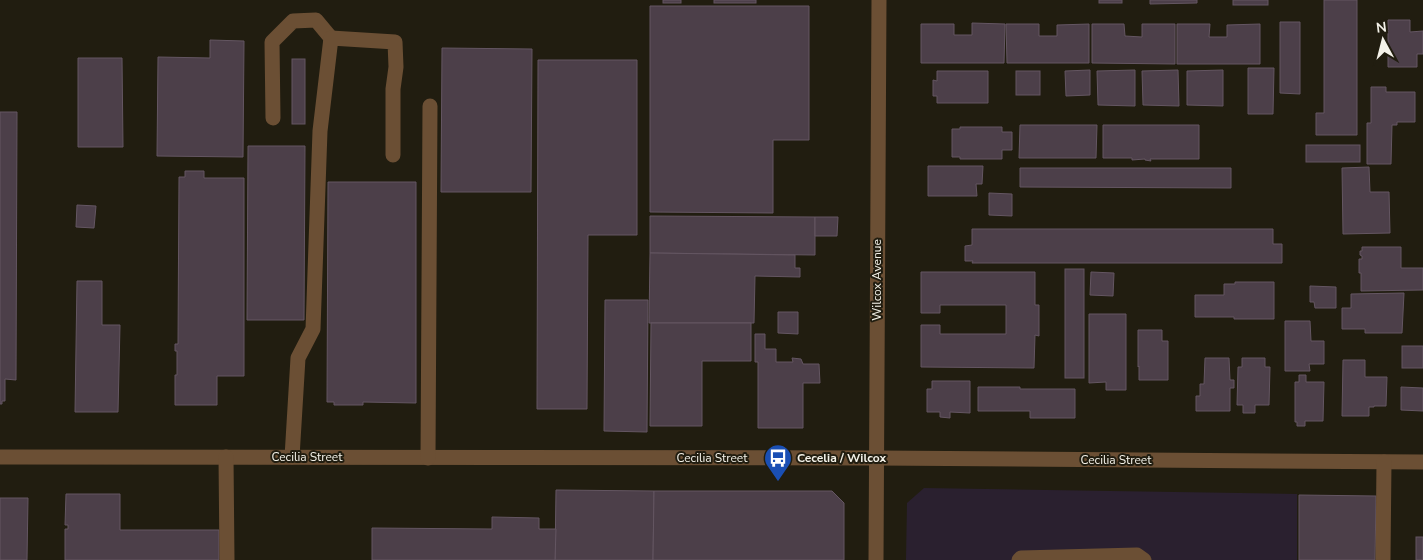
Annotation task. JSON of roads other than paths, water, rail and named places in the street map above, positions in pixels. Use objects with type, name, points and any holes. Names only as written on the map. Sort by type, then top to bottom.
[{"type":"street","name":"Wilcox Avenue","points":[[876,560],[879,0]]},
{"type":"street","points":[[273,118],[272,42],[293,21],[316,20],[331,38],[320,131],[313,329],[298,358],[292,457]]},
{"type":"street","points":[[331,38],[395,42],[393,155]]},
{"type":"street","points":[[428,458],[430,106]]},
{"type":"street","name":"Cecilia Street","points":[[0,457],[876,458],[1423,462]]},
{"type":"street","points":[[226,457],[227,560]]},
{"type":"street","points":[[1383,560],[1384,462]]},
{"type":"street","points":[[1020,560],[1021,558],[1137,555],[1144,560]]},
{"type":"place","name":"Cecelia / Wilcox","points":[[778,482]]}]
